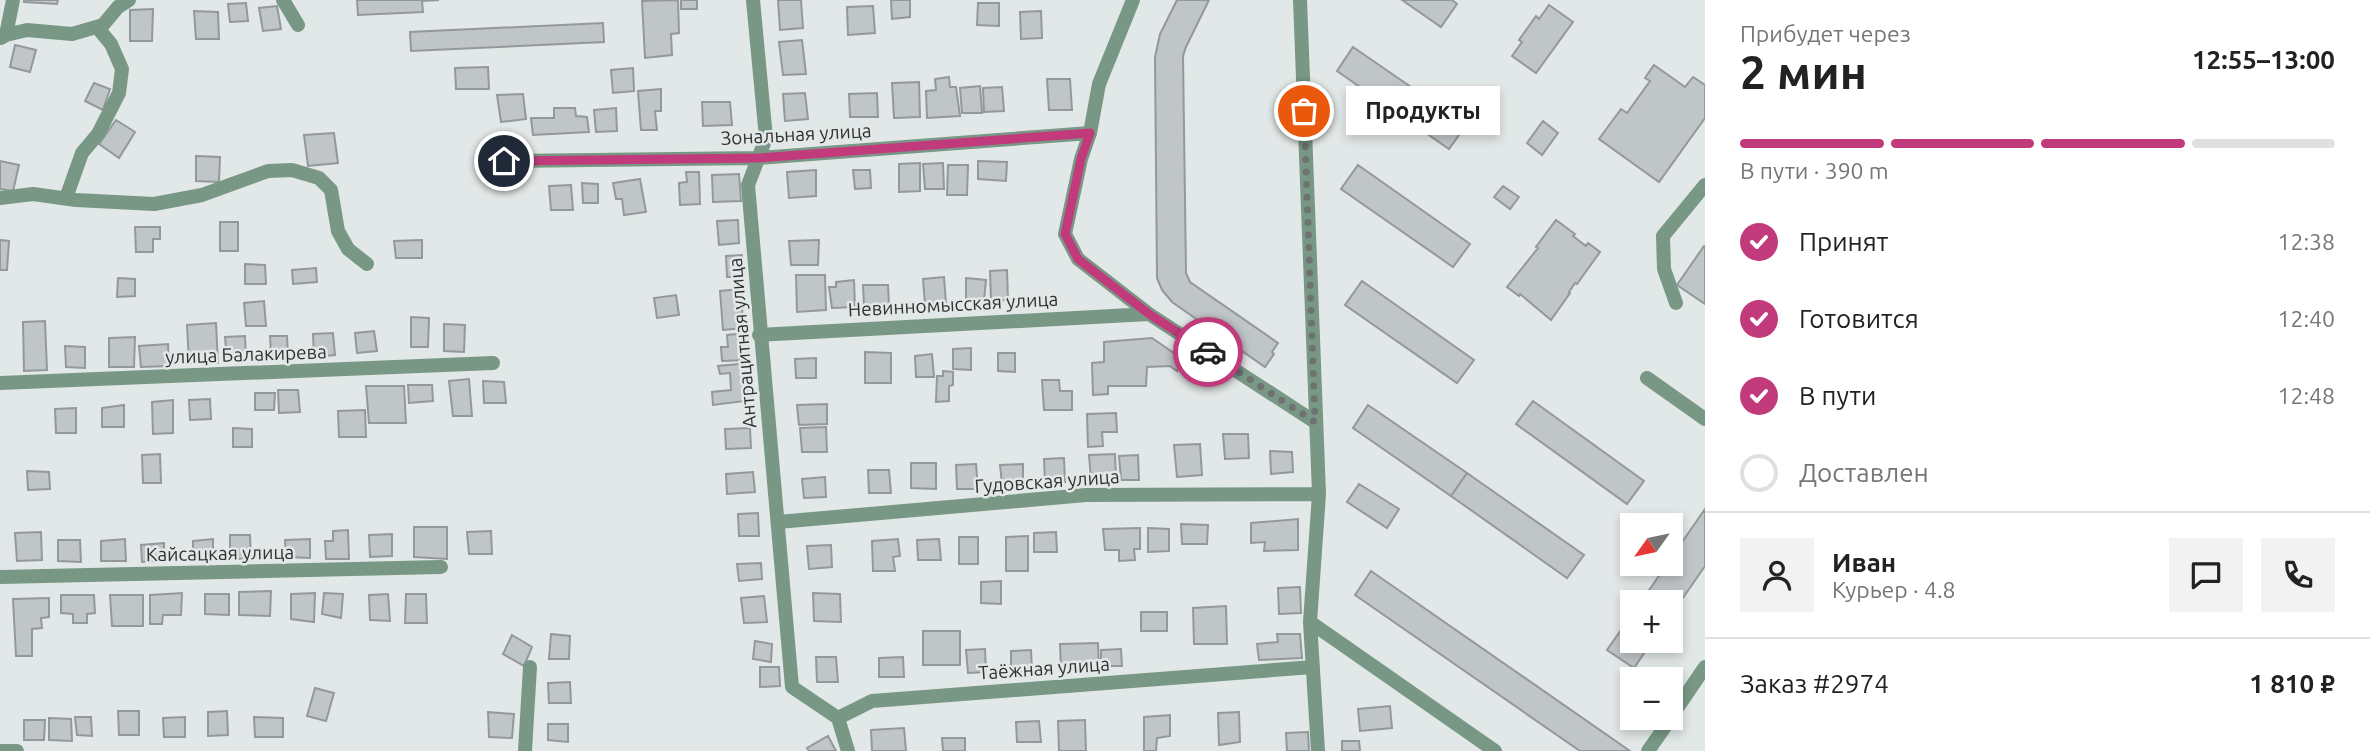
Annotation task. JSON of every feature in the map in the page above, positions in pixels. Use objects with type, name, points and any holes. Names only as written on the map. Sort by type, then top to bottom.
[{"type":"street","points":[[3,37],[13,0]]},
{"type":"street","points":[[3,37],[27,30],[72,34],[103,24],[118,7],[129,0]]},
{"type":"street","points":[[284,0],[298,25]]},
{"type":"street","name":"Антрацитная улица","points":[[753,0],[766,138],[748,185],[759,335],[792,687],[838,718]]},
{"type":"street","points":[[1133,0],[1099,84],[1065,234],[1078,259],[1149,314],[1315,422]]},
{"type":"street","points":[[1300,0],[1319,494],[1310,622],[1318,751]]},
{"type":"street","points":[[66,198],[82,153],[98,135],[119,93],[121,69],[111,44],[97,26]]},
{"type":"street","name":"Зональная улица","points":[[504,161],[758,158],[1090,133]]},
{"type":"street","points":[[0,198],[33,194],[153,204],[202,195],[268,171],[292,170],[319,178],[331,190],[338,231],[348,249],[367,264]]},
{"type":"street","points":[[1676,303],[1664,269],[1663,236],[1705,185]]},
{"type":"street","name":"Невинномысская улица","points":[[759,335],[1149,314]]},
{"type":"street","name":"улица Балакирева","points":[[0,383],[493,363]]},
{"type":"street","points":[[1647,378],[1705,419]]},
{"type":"street","name":"Гудовская улица","points":[[778,522],[1086,495],[1319,494]]},
{"type":"street","name":"Кайсацкая улица","points":[[0,577],[441,567]]},
{"type":"street","points":[[1310,622],[1496,751]]},
{"type":"street","points":[[525,751],[530,667]]},
{"type":"street","name":"Таёжная улица","points":[[838,718],[872,701],[1312,667]]},
{"type":"street","points":[[1683,699],[1705,667]]},
{"type":"street","points":[[838,718],[848,751]]},
{"type":"street","points":[[1648,751],[1662,730]]},
{"type":"street","points":[[0,751],[17,751]]},
{"type":"building","points":[[24,0],[58,0],[57,4]]},
{"type":"building","points":[[357,0],[439,0],[422,1],[423,12],[358,15]]},
{"type":"building","points":[[678,0],[679,33],[671,34],[672,55],[645,58],[642,1]]},
{"type":"building","points":[[681,0],[697,0],[697,9],[681,9]]},
{"type":"building","points":[[778,0],[801,0],[803,28],[780,30]]},
{"type":"building","points":[[891,0],[910,0],[910,17],[892,19]]},
{"type":"building","points":[[1177,0],[1209,0],[1183,56],[1186,273],[1190,282],[1278,343],[1265,367],[1172,302],[1162,290],[1157,278],[1155,57],[1160,34]]},
{"type":"building","points":[[1402,0],[1452,0],[1457,4],[1441,27]]},
{"type":"building","points":[[246,3],[248,21],[230,22],[228,4]]},
{"type":"building","points":[[978,3],[999,3],[999,26],[977,25]]},
{"type":"building","points":[[1549,5],[1573,22],[1536,73],[1512,56],[1522,42],[1519,40],[1536,16],[1539,19]]},
{"type":"building","points":[[277,6],[281,29],[263,31],[259,8]]},
{"type":"building","points":[[873,6],[875,33],[848,35],[847,7]]},
{"type":"building","points":[[153,9],[152,41],[130,41],[130,10]]},
{"type":"building","points":[[194,11],[218,12],[219,39],[196,39]]},
{"type":"building","points":[[1041,11],[1042,38],[1021,39],[1020,12]]},
{"type":"building","points":[[603,23],[604,42],[411,51],[410,32]]},
{"type":"building","points":[[802,40],[806,74],[783,75],[779,42]]},
{"type":"building","points":[[15,45],[36,50],[30,72],[10,67]]},
{"type":"building","points":[[1353,47],[1466,125],[1449,149],[1337,71]]},
{"type":"building","points":[[1654,65],[1685,87],[1693,77],[1705,85],[1705,118],[1659,182],[1599,139],[1621,109],[1627,113],[1650,81],[1645,78]]},
{"type":"building","points":[[488,67],[489,89],[456,89],[455,68]]},
{"type":"building","points":[[633,68],[634,91],[613,93],[611,70]]},
{"type":"building","points":[[949,77],[950,87],[956,87],[960,116],[927,118],[926,91],[936,90],[935,79]]},
{"type":"building","points":[[1047,79],[1070,79],[1072,110],[1049,110]]},
{"type":"building","points":[[919,82],[920,117],[894,118],[892,83]]},
{"type":"building","points":[[94,83],[110,89],[103,110],[85,101]]},
{"type":"building","points":[[980,86],[982,113],[962,113],[960,88]]},
{"type":"building","points":[[1002,87],[1004,111],[984,112],[983,88]]},
{"type":"building","points":[[661,89],[661,111],[655,111],[657,130],[641,130],[638,91]]},
{"type":"building","points":[[805,93],[808,119],[785,121],[783,94]]},
{"type":"building","points":[[877,93],[878,117],[850,117],[849,94]]},
{"type":"building","points":[[523,94],[526,119],[501,122],[497,95]]},
{"type":"building","points":[[702,102],[730,102],[732,125],[703,126]]},
{"type":"building","points":[[554,108],[575,108],[576,116],[587,117],[589,132],[533,135],[531,118],[554,118]]},
{"type":"building","points":[[616,108],[617,131],[596,132],[594,110]]},
{"type":"building","points":[[116,120],[135,132],[119,158],[99,144]]},
{"type":"building","points":[[1543,121],[1558,133],[1542,155],[1527,143]]},
{"type":"building","points":[[334,133],[338,163],[308,166],[304,135]]},
{"type":"building","points":[[196,156],[220,157],[219,182],[196,181]]},
{"type":"building","points":[[0,161],[19,165],[13,191],[0,189]]},
{"type":"building","points":[[978,161],[1007,162],[1006,181],[978,179]]},
{"type":"building","points":[[920,163],[920,191],[899,192],[899,164]]},
{"type":"building","points":[[943,163],[944,189],[925,189],[923,164]]},
{"type":"building","points":[[948,165],[968,165],[967,195],[947,195]]},
{"type":"building","points":[[1358,165],[1470,244],[1453,267],[1341,189]]},
{"type":"building","points":[[816,170],[816,196],[789,198],[787,172]]},
{"type":"building","points":[[853,170],[870,170],[871,188],[855,189]]},
{"type":"building","points":[[686,172],[699,172],[700,204],[680,205],[679,183],[687,182]]},
{"type":"building","points":[[739,174],[741,201],[713,202],[712,175]]},
{"type":"building","points":[[640,179],[646,212],[624,215],[622,199],[616,199],[613,183]]},
{"type":"building","points":[[582,183],[598,184],[598,203],[583,203]]},
{"type":"building","points":[[571,185],[573,210],[551,210],[549,186]]},
{"type":"building","points":[[1503,186],[1519,197],[1510,209],[1494,197]]},
{"type":"building","points":[[738,220],[739,243],[719,245],[717,221]]},
{"type":"building","points":[[1556,220],[1586,246],[1588,243],[1600,252],[1577,284],[1575,283],[1551,320],[1520,294],[1519,296],[1507,287]]},
{"type":"building","points":[[220,222],[238,222],[238,251],[220,251]]},
{"type":"building","points":[[135,227],[160,227],[160,239],[153,239],[153,252],[136,252]]},
{"type":"building","points":[[0,240],[9,241],[7,270],[0,270]]},
{"type":"building","points":[[422,240],[422,258],[396,258],[394,241]]},
{"type":"building","points":[[819,240],[818,265],[791,265],[789,241]]},
{"type":"building","points":[[1705,246],[1705,304],[1677,285]]},
{"type":"building","points":[[742,255],[743,277],[727,277],[726,256]]},
{"type":"building","points":[[245,264],[265,265],[266,284],[245,284]]},
{"type":"building","points":[[316,268],[317,282],[293,284],[292,270]]},
{"type":"building","points":[[1007,270],[1008,300],[991,301],[990,271]]},
{"type":"building","points":[[796,275],[825,275],[826,310],[797,312]]},
{"type":"building","points":[[944,277],[946,304],[925,304],[923,279]]},
{"type":"building","points":[[118,278],[135,279],[135,296],[117,297]]},
{"type":"building","points":[[966,278],[986,280],[984,301],[966,300]]},
{"type":"building","points":[[854,280],[855,307],[832,308],[829,287],[836,287],[836,282]]},
{"type":"building","points":[[1362,281],[1474,360],[1457,383],[1345,305]]},
{"type":"building","points":[[863,285],[888,285],[889,305],[864,305]]},
{"type":"building","points":[[740,289],[744,328],[723,330],[720,291]]},
{"type":"building","points":[[676,295],[679,315],[657,318],[654,298]]},
{"type":"building","points":[[264,301],[266,326],[246,326],[244,303]]},
{"type":"building","points":[[411,317],[429,318],[428,347],[411,347]]},
{"type":"building","points":[[45,321],[47,370],[24,371],[23,322]]},
{"type":"building","points":[[216,323],[218,363],[189,363],[187,325]]},
{"type":"building","points":[[444,324],[465,325],[464,352],[444,351]]},
{"type":"building","points":[[374,331],[377,351],[357,353],[355,333]]},
{"type":"building","points":[[333,333],[335,355],[314,357],[313,334]]},
{"type":"building","points":[[748,333],[749,360],[722,361],[721,347],[728,347],[727,335]]},
{"type":"building","points":[[245,336],[246,359],[227,361],[225,337]]},
{"type":"building","points":[[270,336],[287,336],[288,354],[271,355]]},
{"type":"building","points":[[135,337],[134,367],[109,367],[109,338]]},
{"type":"building","points":[[1152,338],[1184,360],[1177,371],[1170,366],[1147,367],[1146,386],[1108,386],[1108,394],[1093,395],[1092,363],[1104,362],[1104,342]]},
{"type":"building","points":[[168,344],[169,366],[141,367],[139,346]]},
{"type":"building","points":[[65,346],[85,347],[85,368],[66,367]]},
{"type":"building","points":[[971,348],[971,370],[953,369],[953,349]]},
{"type":"building","points":[[865,352],[891,353],[891,383],[865,383]]},
{"type":"building","points":[[998,353],[1015,353],[1015,372],[998,371]]},
{"type":"building","points":[[932,354],[934,377],[916,377],[915,356]]},
{"type":"building","points":[[816,358],[816,378],[796,378],[795,359]]},
{"type":"building","points":[[750,363],[753,400],[713,405],[712,392],[731,390],[730,373],[720,374],[718,366]]},
{"type":"building","points":[[943,371],[953,372],[953,385],[949,386],[949,401],[936,402],[937,376],[943,376]]},
{"type":"building","points":[[469,379],[472,416],[453,416],[449,381]]},
{"type":"building","points":[[1042,380],[1059,380],[1060,391],[1072,391],[1072,410],[1044,410]]},
{"type":"building","points":[[483,381],[504,382],[506,403],[484,403]]},
{"type":"building","points":[[408,385],[432,385],[433,401],[409,403]]},
{"type":"building","points":[[366,386],[404,386],[406,423],[369,423]]},
{"type":"building","points":[[278,390],[298,390],[300,412],[279,413]]},
{"type":"building","points":[[255,393],[275,393],[274,410],[255,410]]},
{"type":"building","points":[[210,399],[211,419],[190,420],[189,400]]},
{"type":"building","points":[[173,400],[173,433],[153,434],[152,402]]},
{"type":"building","points":[[1533,401],[1644,481],[1627,504],[1516,424]]},
{"type":"building","points":[[827,404],[827,424],[799,425],[797,405]]},
{"type":"building","points":[[124,405],[124,427],[102,427],[102,408]]},
{"type":"building","points":[[1368,405],[1467,473],[1451,496],[1353,428]]},
{"type":"building","points":[[76,408],[76,433],[56,433],[55,409]]},
{"type":"building","points":[[365,410],[366,437],[339,437],[338,411]]},
{"type":"building","points":[[1116,413],[1117,432],[1102,432],[1103,446],[1088,447],[1087,414]]},
{"type":"building","points":[[826,427],[827,452],[802,452],[800,428]]},
{"type":"building","points":[[233,428],[252,429],[252,447],[233,447]]},
{"type":"building","points":[[750,428],[751,448],[726,449],[725,429]]},
{"type":"building","points":[[1223,434],[1248,434],[1249,458],[1225,459]]},
{"type":"building","points":[[1200,444],[1202,475],[1177,477],[1174,445]]},
{"type":"building","points":[[1270,451],[1292,452],[1293,472],[1271,474]]},
{"type":"building","points":[[160,454],[161,483],[143,483],[142,455]]},
{"type":"building","points":[[1115,454],[1116,478],[1091,480],[1089,455]]},
{"type":"building","points":[[1138,455],[1139,480],[1121,480],[1119,456]]},
{"type":"building","points":[[1064,458],[1065,482],[1045,484],[1044,459]]},
{"type":"building","points":[[911,463],[936,463],[936,489],[911,488]]},
{"type":"building","points":[[976,464],[978,489],[957,489],[956,465]]},
{"type":"building","points":[[1023,464],[1023,484],[1002,484],[1000,465]]},
{"type":"building","points":[[868,470],[889,470],[891,493],[869,493]]},
{"type":"building","points":[[27,471],[49,472],[50,489],[28,490]]},
{"type":"building","points":[[753,472],[755,492],[727,494],[726,474]]},
{"type":"building","points":[[1467,473],[1584,555],[1567,578],[1451,496]]},
{"type":"building","points":[[825,477],[826,497],[804,498],[802,479]]},
{"type":"building","points":[[1359,484],[1399,509],[1387,528],[1347,502]]},
{"type":"building","points":[[1705,509],[1705,566],[1683,598],[1683,590],[1649,590],[1659,576],[1684,576],[1684,539]]},
{"type":"building","points":[[758,513],[759,536],[739,536],[738,514]]},
{"type":"building","points":[[1298,519],[1298,550],[1264,551],[1265,542],[1251,543],[1251,523]]},
{"type":"building","points":[[1181,524],[1208,525],[1207,544],[1182,544]]},
{"type":"building","points":[[414,527],[447,527],[447,559],[414,557]]},
{"type":"building","points":[[1140,528],[1140,549],[1134,549],[1135,560],[1119,561],[1119,550],[1105,550],[1103,529]]},
{"type":"building","points":[[1148,528],[1169,529],[1169,551],[1148,552]]},
{"type":"building","points":[[348,530],[349,559],[326,559],[325,541],[333,541],[333,531]]},
{"type":"building","points":[[491,531],[492,554],[469,554],[467,532]]},
{"type":"building","points":[[41,532],[42,560],[17,561],[15,533]]},
{"type":"building","points":[[1056,532],[1057,552],[1034,552],[1034,533]]},
{"type":"building","points":[[392,534],[392,556],[370,557],[369,535]]},
{"type":"building","points":[[230,535],[250,535],[251,560],[230,558]]},
{"type":"building","points":[[1028,536],[1028,571],[1006,571],[1006,537]]},
{"type":"building","points":[[959,537],[978,537],[978,564],[959,564]]},
{"type":"building","points":[[125,539],[126,561],[101,561],[101,541]]},
{"type":"building","points":[[213,539],[213,558],[193,558],[193,541]]},
{"type":"building","points":[[310,539],[310,558],[286,557],[285,540]]},
{"type":"building","points":[[898,539],[900,556],[893,557],[895,571],[873,571],[872,541]]},
{"type":"building","points":[[939,539],[941,560],[918,560],[917,540]]},
{"type":"building","points":[[58,540],[80,540],[81,562],[58,561]]},
{"type":"building","points":[[164,543],[164,560],[142,562],[141,545]]},
{"type":"building","points":[[831,545],[832,567],[809,569],[807,546]]},
{"type":"building","points":[[761,563],[762,579],[739,581],[737,564]]},
{"type":"building","points":[[1371,571],[1630,751],[1580,751],[1355,595]]},
{"type":"building","points":[[1001,581],[1001,604],[981,603],[981,582]]},
{"type":"building","points":[[1300,587],[1301,613],[1279,614],[1278,588]]},
{"type":"building","points":[[271,591],[270,616],[239,615],[239,592]]},
{"type":"building","points":[[182,593],[181,615],[163,615],[162,624],[150,624],[150,595]]},
{"type":"building","points":[[315,593],[314,622],[291,619],[291,594]]},
{"type":"building","points":[[324,593],[343,594],[341,618],[322,614]]},
{"type":"building","points":[[813,593],[840,594],[841,622],[814,621]]},
{"type":"building","points":[[205,594],[229,594],[229,615],[205,614]]},
{"type":"building","points":[[388,594],[390,621],[370,620],[369,595]]},
{"type":"building","points":[[406,594],[426,594],[427,623],[405,623]]},
{"type":"building","points":[[61,595],[94,595],[95,613],[87,614],[87,623],[73,623],[73,614],[61,613]]},
{"type":"building","points":[[110,595],[143,595],[143,626],[112,626]]},
{"type":"building","points":[[764,596],[767,622],[744,623],[741,598]]},
{"type":"building","points":[[49,598],[49,617],[41,618],[42,628],[32,629],[32,656],[16,656],[13,599]]},
{"type":"building","points":[[1226,606],[1227,644],[1194,644],[1193,608]]},
{"type":"building","points":[[1141,612],[1167,612],[1167,631],[1141,631]]},
{"type":"building","points":[[923,631],[960,631],[960,665],[923,665]]},
{"type":"building","points":[[1620,632],[1620,653],[1644,653],[1632,667],[1607,650]]},
{"type":"building","points":[[551,634],[570,636],[569,659],[549,659]]},
{"type":"building","points":[[1277,634],[1300,634],[1302,658],[1259,660],[1257,644],[1278,642]]},
{"type":"building","points":[[512,635],[532,647],[524,666],[503,654]]},
{"type":"building","points":[[755,641],[772,644],[771,662],[753,659]]},
{"type":"building","points":[[1098,643],[1099,669],[1061,670],[1060,644]]},
{"type":"building","points":[[985,649],[986,672],[968,673],[966,650]]},
{"type":"building","points":[[1121,649],[1122,666],[1101,666],[1101,650]]},
{"type":"building","points":[[1031,650],[1032,671],[1011,672],[1011,651]]},
{"type":"building","points":[[816,657],[836,657],[838,682],[817,682]]},
{"type":"building","points":[[903,657],[904,677],[879,677],[879,658]]},
{"type":"building","points":[[760,667],[779,667],[780,686],[760,687]]},
{"type":"building","points":[[570,682],[571,703],[549,703],[548,683]]},
{"type":"building","points":[[315,688],[334,693],[326,721],[307,716]]},
{"type":"building","points":[[1390,706],[1392,728],[1360,731],[1358,709]]},
{"type":"building","points":[[118,711],[139,711],[139,735],[119,735]]},
{"type":"building","points":[[227,711],[228,735],[208,736],[208,712]]},
{"type":"building","points":[[488,712],[514,714],[512,738],[489,737]]},
{"type":"building","points":[[1239,712],[1240,742],[1219,745],[1218,713]]},
{"type":"building","points":[[1170,715],[1170,736],[1157,738],[1156,751],[1144,751],[1144,717]]},
{"type":"building","points":[[75,717],[91,717],[92,736],[77,735]]},
{"type":"building","points":[[185,717],[185,737],[164,737],[163,718]]},
{"type":"building","points":[[254,717],[283,718],[283,737],[255,737]]},
{"type":"building","points":[[49,718],[71,719],[72,741],[49,740]]},
{"type":"building","points":[[24,720],[45,720],[44,740],[24,740]]},
{"type":"building","points":[[1085,720],[1086,751],[1059,751],[1058,721]]},
{"type":"building","points":[[1039,721],[1041,742],[1017,742],[1016,722]]},
{"type":"building","points":[[548,724],[568,724],[568,742],[548,740]]},
{"type":"building","points":[[904,728],[906,751],[872,751],[871,730]]},
{"type":"building","points":[[1308,732],[1309,751],[1287,751],[1286,733]]},
{"type":"building","points":[[828,736],[836,751],[809,751],[807,748]]},
{"type":"building","points":[[942,738],[965,738],[965,751],[943,751]]},
{"type":"building","points":[[1342,741],[1359,741],[1360,751],[1342,751]]},
{"type":"way so far","points":[[1208,352],[1315,422],[1304,111]]},
{"type":"place","name":"Продукты","points":[[1304,111]]},
{"type":"route","points":[[504,161],[758,158],[1090,133],[1081,159],[1065,234],[1078,259],[1149,314],[1208,352]]}]
